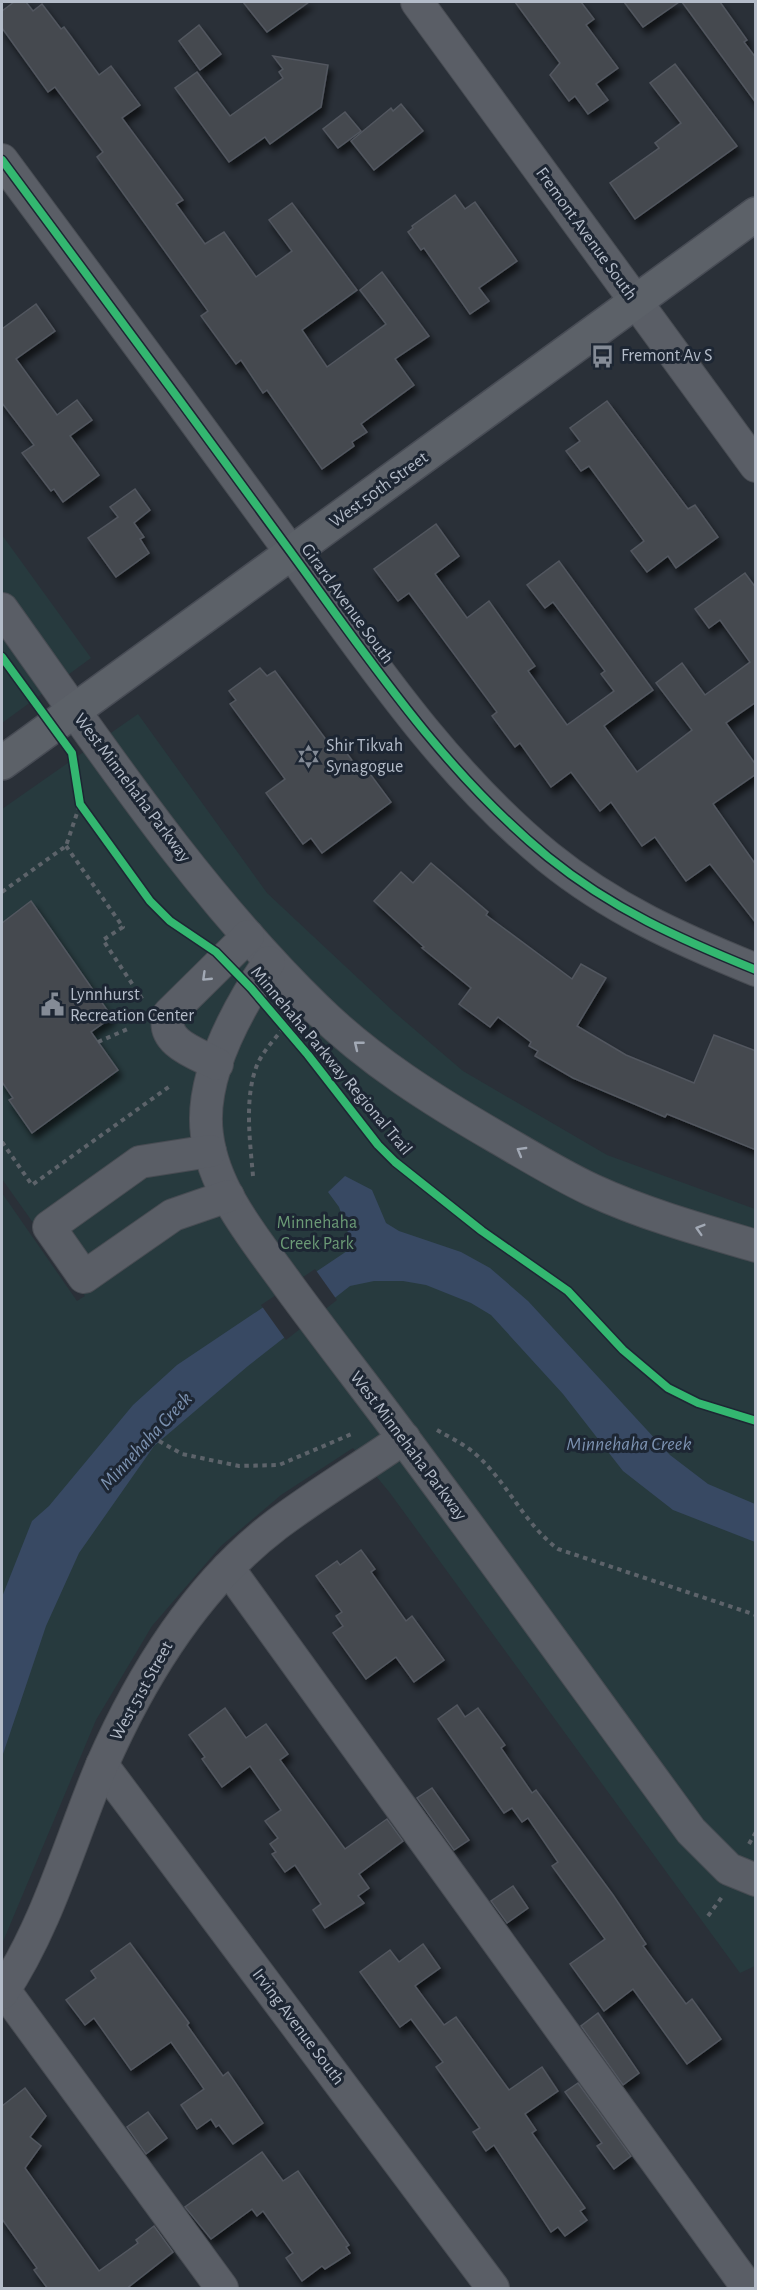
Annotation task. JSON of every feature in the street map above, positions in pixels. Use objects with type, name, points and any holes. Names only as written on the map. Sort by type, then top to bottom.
[{"type":"main road","name":"West 50th Street","points":[[2,763],[527,383],[634,301],[756,214]]},
{"type":"street","name":"Fremont Avenue South","points":[[417,2],[756,466]]},
{"type":"street","name":"Girard Avenue South","points":[[2,160],[426,733],[472,786],[523,835],[577,878],[625,911],[669,935],[756,970]]},
{"type":"street","name":"West Minnehaha Parkway","points":[[2,609],[212,895],[269,962],[358,1045],[443,1106],[592,1190],[676,1222],[756,1246]]},
{"type":"street","points":[[217,1064],[176,1041],[168,1032],[166,1023],[168,1014],[248,936]]},
{"type":"street","name":"West Minnehaha Parkway","points":[[269,962],[251,988],[229,1032],[217,1064],[207,1110],[210,1151],[218,1177],[242,1191],[266,1254],[337,1352],[404,1438],[691,1831],[729,1869],[756,1880]]},
{"type":"street","points":[[210,1151],[141,1162],[49,1227],[84,1276],[173,1215],[242,1191]]},
{"type":"street","name":"West 51st Street","points":[[3,1991],[26,1952],[102,1765],[138,1690],[176,1629],[228,1568],[275,1526],[404,1438]]},
{"type":"street","points":[[228,1568],[748,2289]]},
{"type":"street","name":"Irving Avenue South","points":[[102,1765],[493,2289]]},
{"type":"street","points":[[3,1991],[222,2289]]},
{"type":"path","points":[[78,793],[80,804],[86,813]]},
{"type":"path","points":[[2,892],[66,846],[80,804]]},
{"type":"path","points":[[66,846],[123,927],[103,940],[144,1002]]},
{"type":"path","points":[[242,1191],[250,1137],[252,1083],[264,1053],[284,1027]]},
{"type":"path","points":[[98,1042],[129,1028]]},
{"type":"path","points":[[2,1142],[32,1185],[170,1086]]},
{"type":"path","points":[[433,1429],[458,1441],[482,1460],[539,1533],[558,1549],[756,1615]]},
{"type":"path","points":[[159,1441],[182,1454],[239,1466],[279,1465],[355,1432]]},
{"type":"path","points":[[749,1848],[749,1841],[756,1832]]},
{"type":"green space","points":[[2,535],[91,658],[2,723]]},
{"type":"green space","name":"Minnehaha Creek Park","points":[[138,714],[267,893],[393,1011],[463,1071],[607,1155],[755,1209],[755,1966],[740,1973],[390,1493],[353,1448],[281,1495],[221,1546],[152,1626],[96,1720],[2,1944],[2,1193],[77,1301],[85,1296],[2,1179],[2,809]]},
{"type":"water","name":"Minnehaha Creek","points":[[345,1176],[372,1190],[386,1223],[399,1231],[461,1252],[490,1268],[528,1301],[670,1455],[708,1484],[755,1504],[755,1542],[673,1510],[623,1471],[563,1394],[491,1315],[471,1303],[426,1285],[403,1281],[374,1281],[350,1286],[248,1366],[154,1446],[79,1553],[46,1626],[2,1757],[2,1597],[32,1521],[49,1506],[133,1405],[177,1365],[353,1247],[339,1207],[328,1192]]},
{"type":"pier","points":[[315,1269],[337,1300],[286,1340],[261,1305]]},
{"type":"building","points":[[14,2],[26,2],[33,11],[42,4],[61,29],[64,27],[99,75],[111,66],[140,105],[122,118],[183,200],[176,204],[205,244],[224,232],[256,277],[292,251],[269,220],[292,203],[357,290],[302,330],[327,367],[386,324],[360,290],[382,272],[429,336],[395,359],[414,385],[361,424],[367,432],[352,442],[354,446],[322,469],[267,390],[263,393],[241,360],[236,364],[201,316],[208,311],[97,157],[103,152],[55,87],[48,92],[2,28],[2,11]]},
{"type":"building","points":[[243,2],[309,2],[267,32]]},
{"type":"building","points":[[515,2],[581,2],[594,19],[586,25],[618,68],[596,84],[608,100],[588,114],[575,96],[569,101],[550,75],[560,63]]},
{"type":"building","points":[[624,2],[679,2],[643,27]]},
{"type":"building","points":[[682,2],[720,2],[747,40],[744,42],[756,58],[756,103]]},
{"type":"building","points":[[199,25],[221,54],[200,70],[179,41]]},
{"type":"building","points":[[273,56],[328,65],[321,107],[270,144],[265,137],[229,162],[175,88],[197,72],[230,116],[283,78],[279,72],[283,69]]},
{"type":"building","points":[[675,64],[737,146],[635,219],[610,183],[659,148],[655,143],[681,123],[650,83]]},
{"type":"building","points":[[401,104],[423,131],[374,170],[351,141],[391,108],[393,111]]},
{"type":"building","points":[[345,112],[361,131],[338,148],[323,129]]},
{"type":"building","points":[[455,195],[465,209],[475,202],[517,261],[479,288],[489,301],[470,314],[424,248],[421,250],[408,232],[413,228],[412,226]]},
{"type":"building","points":[[36,304],[55,331],[16,359],[57,415],[77,400],[92,420],[70,436],[99,475],[63,502],[54,489],[51,491],[22,453],[34,445],[2,403],[2,329]]},
{"type":"building","points":[[607,401],[688,509],[695,505],[718,537],[676,568],[668,556],[647,572],[631,551],[644,541],[589,466],[581,471],[566,451],[580,441],[570,428]]},
{"type":"building","points":[[135,489],[150,510],[134,523],[144,537],[140,539],[149,553],[116,577],[88,538],[118,517],[110,507]]},
{"type":"building","points":[[436,524],[459,556],[435,574],[467,618],[489,601],[535,666],[528,671],[567,725],[614,691],[601,674],[605,671],[553,602],[545,608],[527,585],[559,561],[653,690],[604,726],[637,772],[692,730],[656,683],[682,663],[705,695],[750,662],[720,620],[709,628],[695,609],[745,573],[756,588],[756,702],[726,723],[756,765],[756,774],[713,804],[756,865],[756,923],[710,864],[686,881],[655,837],[642,846],[611,802],[600,811],[571,772],[551,787],[520,743],[515,747],[492,716],[497,712],[409,593],[398,601],[374,569]]},
{"type":"building","name":"Shir Tikvah Synagogue","points":[[260,668],[267,676],[275,671],[330,745],[337,740],[360,771],[365,767],[391,802],[322,853],[311,838],[303,844],[266,793],[285,779],[230,704],[236,700],[229,691]]},
{"type":"building","points":[[431,863],[488,912],[486,915],[572,979],[581,964],[606,978],[577,1026],[626,1055],[694,1083],[714,1035],[756,1051],[756,1150],[667,1114],[665,1117],[573,1078],[535,1056],[538,1051],[529,1046],[531,1042],[498,1017],[490,1027],[459,1004],[471,988],[422,948],[424,947],[374,901],[401,872],[413,883]]},
{"type":"building","name":"Lynnhurst Recreation Center","points":[[31,901],[112,1017],[91,1032],[118,1070],[32,1133],[9,1100],[13,1098],[2,1082],[2,923]]},
{"type":"building","points":[[361,1550],[375,1569],[371,1572],[406,1621],[412,1616],[444,1660],[414,1682],[396,1657],[366,1679],[333,1633],[343,1626],[336,1616],[342,1612],[316,1576],[337,1561],[340,1565]]},
{"type":"building","points":[[457,1705],[465,1717],[478,1708],[505,1745],[501,1748],[532,1793],[536,1790],[613,1895],[646,1944],[643,1946],[686,2004],[692,1999],[721,2039],[687,2064],[633,1989],[604,2011],[570,1964],[605,1939],[552,1866],[558,1862],[528,1818],[522,1822],[512,1808],[504,1813],[438,1719]]},
{"type":"building","points":[[225,1708],[246,1738],[266,1724],[288,1754],[280,1760],[345,1849],[387,1819],[403,1841],[359,1874],[369,1888],[358,1896],[364,1903],[325,1928],[313,1910],[321,1904],[295,1865],[285,1872],[272,1854],[276,1852],[270,1844],[278,1838],[265,1821],[281,1810],[250,1766],[222,1787],[202,1759],[205,1757],[189,1735]]},
{"type":"building","points":[[432,1788],[469,1840],[454,1850],[417,1798]]},
{"type":"building","points":[[513,1886],[528,1908],[507,1923],[491,1901]]},
{"type":"building","points":[[130,1943],[189,2023],[187,2025],[223,2076],[228,2072],[263,2123],[233,2144],[219,2125],[216,2127],[211,2119],[197,2129],[181,2105],[204,2089],[171,2042],[131,2070],[94,2018],[85,2025],[66,2000],[96,1978],[91,1971]]},
{"type":"building","points":[[423,1944],[440,1968],[415,1986],[444,2025],[456,2017],[509,2090],[542,2067],[558,2091],[525,2114],[536,2130],[532,2133],[585,2208],[580,2211],[587,2220],[565,2236],[558,2227],[551,2232],[494,2145],[486,2151],[473,2132],[480,2128],[436,2067],[443,2062],[411,2019],[400,2027],[360,1972],[390,1950],[399,1962]]},
{"type":"building","points":[[598,2013],[639,2073],[623,2085],[581,2026]]},
{"type":"building","points":[[578,2083],[631,2156],[614,2169],[597,2146],[602,2143],[565,2092]]},
{"type":"building","points":[[25,2088],[46,2116],[30,2137],[41,2146],[25,2168],[99,2271],[138,2243],[136,2240],[154,2226],[173,2252],[126,2289],[48,2289],[34,2270],[37,2268],[2,2219],[2,2106]]},
{"type":"building","points":[[148,2112],[167,2138],[146,2154],[127,2127]]},
{"type":"building","points":[[262,2152],[283,2181],[298,2171],[349,2245],[346,2247],[350,2253],[325,2269],[322,2266],[302,2281],[286,2258],[293,2253],[263,2211],[257,2216],[252,2209],[211,2239],[185,2207]]},
{"type":"cycle path","points":[[2,160],[379,673],[441,751],[475,789],[510,824],[572,876],[648,921],[700,947],[756,970]]},
{"type":"cycle path","name":"Minnehaha Parkway Regional Trail","points":[[2,657],[72,753],[80,804],[150,901],[170,921],[216,952],[251,988],[308,1055],[378,1145],[395,1162],[482,1231],[568,1291],[623,1350],[668,1388],[698,1403],[756,1421]]},
{"type":"place","name":"Fremont Av S","points":[[603,356]]},
{"type":"place","name":"Shir Tikvah Synagogue","points":[[308,756]]},
{"type":"place","name":"Lynnhurst Recreation Center","points":[[52,1005]]}]
